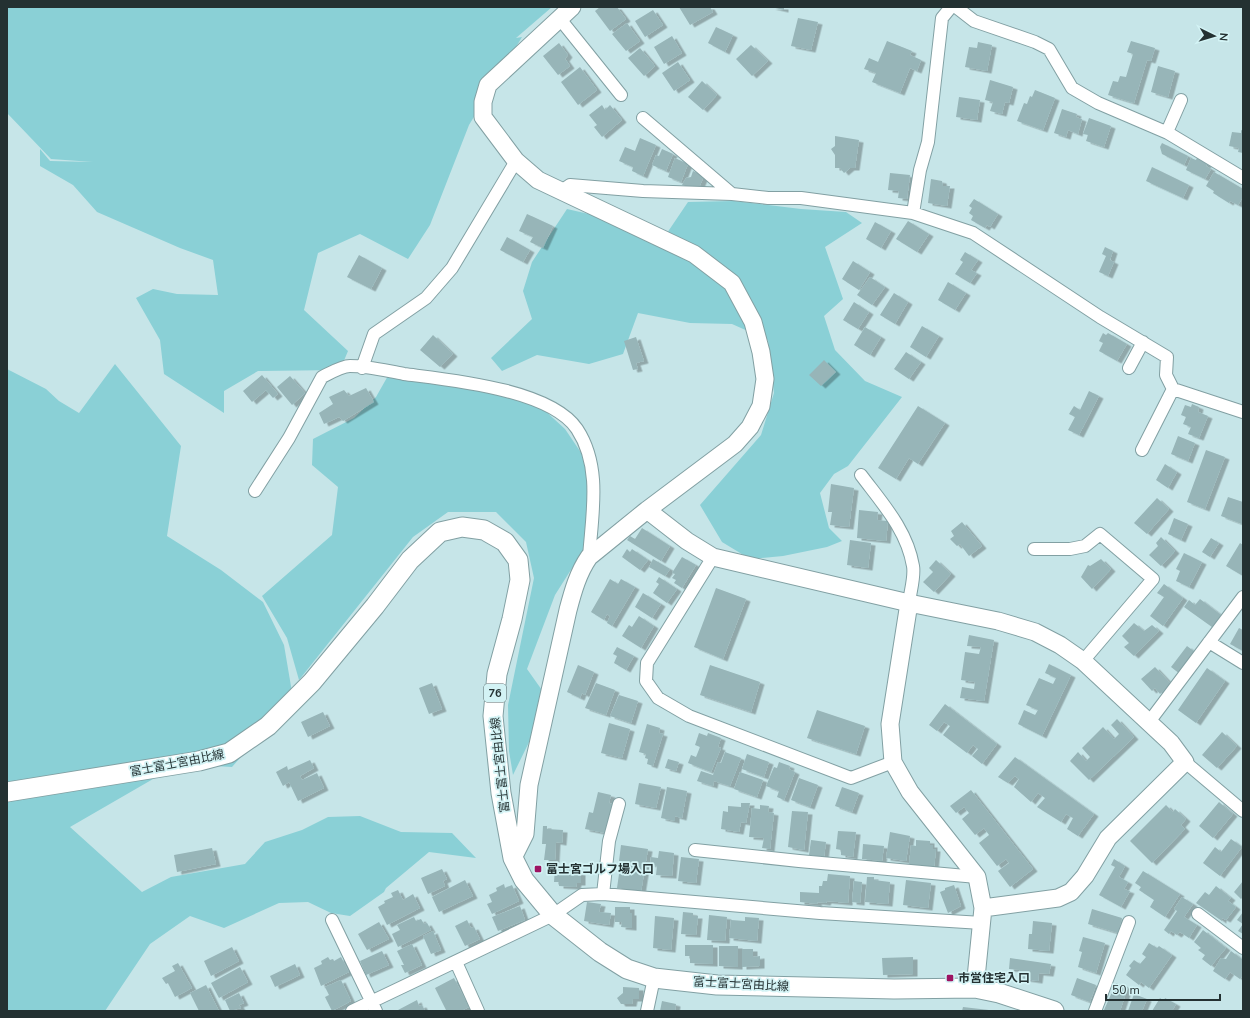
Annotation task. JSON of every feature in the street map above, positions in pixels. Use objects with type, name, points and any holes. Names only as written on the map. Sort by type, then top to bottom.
[{"type":"main road","name":"富士富士宮由比線","points":[[7,792],[199,761],[229,753],[268,726],[312,682],[375,606],[410,560],[440,532],[462,527],[484,530],[505,542],[518,560],[520,580],[512,619],[497,674],[493,716],[501,793],[513,858],[524,880],[553,915],[605,955],[628,969],[654,978],[717,985],[894,989],[975,988],[999,993],[1054,1011]]},
{"type":"street","points":[[513,858],[525,834],[529,785],[575,582],[589,557],[647,510],[735,444],[750,427],[761,406],[765,379],[761,352],[753,322],[732,283],[694,254],[560,192],[538,180],[516,161],[483,117],[482,102],[488,85],[572,7]]},
{"type":"street","points":[[913,213],[920,170],[928,142],[942,18],[951,7]]},
{"type":"street","points":[[956,7],[974,21],[1035,42],[1049,49],[1072,88],[1098,103],[1167,132],[1243,178]]},
{"type":"street","points":[[560,19],[621,95]]},
{"type":"street","points":[[1167,132],[1181,100]]},
{"type":"street","points":[[643,118],[732,194]]},
{"type":"street","points":[[362,368],[374,334],[426,298],[452,268],[516,161]]},
{"type":"street","points":[[560,192],[570,185],[643,191],[732,194],[768,198],[801,198],[913,213],[973,233],[1100,317],[1167,357],[1166,374],[1173,389],[1243,412]]},
{"type":"street","points":[[1129,368],[1143,342]]},
{"type":"street","points":[[255,491],[276,458],[322,377],[349,366],[482,384],[536,401],[559,412],[576,428],[588,450],[594,477],[589,557]]},
{"type":"street","points":[[1142,450],[1173,389]]},
{"type":"street","points":[[861,475],[897,523],[907,545],[914,567],[890,724],[893,762],[910,792],[977,877],[983,915],[975,988]]},
{"type":"street","points":[[647,510],[687,541],[713,557],[909,603],[998,620],[1035,632],[1060,645],[1083,661],[1171,743],[1185,762],[1243,810]]},
{"type":"street","points":[[1034,549],[1070,549],[1085,546],[1100,534],[1153,579],[1083,661]]},
{"type":"street","points":[[713,557],[647,663],[646,681],[658,698],[689,716],[851,778],[893,762]]},
{"type":"street","points":[[1148,722],[1243,597]]},
{"type":"street","points":[[1209,642],[1243,663]]},
{"type":"street","points":[[352,1011],[374,1007],[456,962],[553,915],[582,895],[603,894],[820,913],[983,915],[1058,898],[1071,892],[1085,876],[1108,838],[1185,762]]},
{"type":"street","points":[[603,894],[609,840],[619,804]]},
{"type":"street","points":[[694,850],[977,877]]},
{"type":"street","points":[[1198,914],[1243,948]]},
{"type":"street","points":[[332,920],[374,1007]]},
{"type":"street","points":[[1095,1011],[1129,922]]},
{"type":"street","points":[[456,962],[478,1011]]},
{"type":"street","points":[[647,1011],[654,978]]},
{"type":"shaded area","points":[[7,7],[552,7],[516,38],[522,37],[469,125],[430,225],[408,259],[360,234],[318,253],[304,310],[348,351],[340,370],[258,371],[224,391],[224,413],[164,374],[160,340],[136,298],[153,289],[177,294],[218,295],[213,260],[180,248],[97,212],[73,185],[40,166],[40,149],[50,161],[93,162],[51,159],[7,113]]},
{"type":"shaded area","points":[[734,201],[801,209],[846,212],[862,223],[825,247],[843,299],[824,316],[835,350],[865,381],[902,397],[848,466],[834,474],[820,493],[829,528],[842,541],[827,547],[783,556],[750,559],[722,542],[700,505],[761,435],[774,393],[768,340],[732,324],[690,323],[638,313],[623,354],[589,364],[537,355],[502,371],[491,358],[532,319],[523,291],[532,262],[567,209],[602,217],[665,236],[688,202]]},
{"type":"shaded area","points":[[115,364],[181,446],[167,536],[221,570],[263,602],[284,645],[293,698],[232,767],[179,764],[70,827],[142,892],[171,877],[245,864],[265,842],[302,830],[328,817],[360,816],[401,832],[452,833],[476,858],[429,852],[386,888],[384,892],[350,916],[331,913],[308,902],[279,903],[224,928],[190,916],[150,944],[105,1011],[7,1011],[7,369],[46,389],[59,401],[79,413]]},
{"type":"shaded area","points":[[389,374],[490,391],[541,407],[565,429],[586,460],[590,499],[586,546],[555,595],[527,669],[544,693],[532,736],[513,775],[509,751],[508,705],[534,578],[526,542],[496,512],[448,512],[413,537],[299,680],[287,638],[262,596],[332,535],[338,487],[312,465],[313,439],[354,418],[376,397]]},
{"type":"building","points":[[600,7],[617,7],[626,19],[610,31],[595,11]]},
{"type":"building","points":[[679,7],[710,7],[713,12],[690,25]]},
{"type":"building","points":[[771,7],[784,7],[784,10]]},
{"type":"building","points":[[653,10],[663,25],[645,37],[635,21]]},
{"type":"building","points":[[798,18],[818,22],[811,50],[791,46]]},
{"type":"building","points":[[627,23],[640,41],[626,51],[612,34]]},
{"type":"building","points":[[716,27],[733,35],[725,52],[708,43]]},
{"type":"building","points":[[672,36],[682,53],[664,64],[654,47]]},
{"type":"building","points":[[887,41],[912,51],[910,55],[921,60],[917,71],[910,68],[900,93],[872,82],[876,73],[864,69],[869,58],[878,62]]},
{"type":"building","points":[[1131,41],[1155,48],[1151,61],[1147,60],[1134,103],[1108,95],[1113,81],[1118,82],[1120,76],[1126,77],[1133,54],[1127,52]]},
{"type":"building","points":[[978,42],[992,45],[987,71],[965,67],[969,47],[977,48]]},
{"type":"building","points":[[559,43],[568,55],[565,59],[570,66],[558,75],[543,56]]},
{"type":"building","points":[[751,45],[768,61],[752,76],[736,59]]},
{"type":"building","points":[[640,48],[655,66],[644,76],[628,58]]},
{"type":"building","points":[[678,62],[690,80],[674,91],[662,73]]},
{"type":"building","points":[[1158,66],[1175,71],[1168,97],[1151,92]]},
{"type":"building","points":[[580,67],[597,90],[578,105],[561,82]]},
{"type":"building","points":[[990,80],[1013,87],[1009,103],[1005,102],[1002,114],[990,111],[993,102],[985,100]]},
{"type":"building","points":[[702,81],[717,95],[703,110],[688,97]]},
{"type":"building","points":[[1035,90],[1055,98],[1043,130],[1017,121],[1024,103],[1027,104],[1030,96],[1032,97]]},
{"type":"building","points":[[959,97],[980,100],[977,120],[956,117]]},
{"type":"building","points":[[602,105],[605,110],[610,105],[622,120],[602,137],[594,127],[597,125],[589,115]]},
{"type":"building","points":[[1062,109],[1077,114],[1076,117],[1082,119],[1078,134],[1068,130],[1066,137],[1054,133]]},
{"type":"building","points":[[1089,118],[1111,126],[1104,147],[1086,141],[1088,135],[1083,134]]},
{"type":"building","points":[[1241,130],[1243,131],[1243,153],[1238,152],[1239,148],[1229,146],[1232,132],[1241,133]]},
{"type":"building","points":[[835,136],[859,140],[855,168],[850,168],[844,173],[840,168],[835,168],[835,155],[831,149],[835,146]]},
{"type":"building","points":[[640,138],[656,145],[643,176],[632,171],[633,167],[619,161],[625,147],[635,151]]},
{"type":"building","points":[[1162,143],[1188,156],[1184,165],[1162,154],[1160,147]]},
{"type":"building","points":[[662,149],[673,154],[666,171],[652,165],[656,155],[659,156]]},
{"type":"building","points":[[675,158],[688,164],[681,182],[668,177]]},
{"type":"building","points":[[1191,158],[1196,160],[1197,158],[1207,164],[1206,166],[1211,169],[1205,179],[1186,170]]},
{"type":"building","points":[[1152,167],[1189,185],[1183,198],[1146,181]]},
{"type":"building","points":[[693,171],[704,176],[698,190],[682,185],[686,178],[691,177]]},
{"type":"building","points":[[1214,172],[1243,189],[1243,197],[1238,205],[1230,201],[1229,203],[1213,193],[1214,191],[1206,186]]},
{"type":"building","points":[[890,173],[910,175],[907,199],[898,198],[899,191],[888,190]]},
{"type":"building","points":[[931,179],[942,181],[943,186],[950,186],[947,206],[928,203]]},
{"type":"building","points":[[974,199],[998,214],[990,227],[987,225],[985,228],[971,220],[973,216],[969,213],[972,208],[969,206]]},
{"type":"building","points":[[527,214],[553,226],[543,248],[530,242],[533,237],[519,231]]},
{"type":"building","points":[[908,221],[929,234],[917,252],[896,239]]},
{"type":"building","points":[[875,222],[891,231],[881,248],[866,239]]},
{"type":"building","points":[[507,237],[530,250],[523,262],[500,250]]},
{"type":"building","points":[[1105,247],[1113,251],[1110,260],[1114,262],[1108,276],[1099,272],[1106,256],[1102,254]]},
{"type":"building","points":[[965,252],[978,260],[971,270],[977,273],[970,283],[955,274],[963,262],[960,260]]},
{"type":"building","points":[[359,255],[382,268],[371,289],[347,277]]},
{"type":"building","points":[[853,261],[870,272],[859,290],[842,279]]},
{"type":"building","points":[[870,277],[885,287],[872,305],[857,295]]},
{"type":"building","points":[[948,282],[966,293],[955,310],[938,300]]},
{"type":"building","points":[[894,293],[908,302],[895,324],[880,315]]},
{"type":"building","points":[[854,302],[869,312],[858,329],[843,320]]},
{"type":"building","points":[[922,326],[939,336],[926,357],[910,347]]},
{"type":"building","points":[[865,327],[881,337],[870,355],[854,345]]},
{"type":"building","points":[[1103,333],[1106,335],[1108,333],[1127,344],[1117,361],[1099,351],[1103,343],[1099,341]]},
{"type":"building","points":[[433,335],[453,354],[440,367],[420,350]]},
{"type":"building","points":[[636,337],[644,361],[636,363],[638,369],[633,370],[624,341]]},
{"type":"building","points":[[906,352],[921,362],[909,379],[894,369]]},
{"type":"building","points":[[824,360],[836,372],[821,386],[809,375]]},
{"type":"building","points":[[262,375],[278,394],[273,398],[266,390],[252,402],[243,391]]},
{"type":"building","points":[[290,376],[305,393],[292,405],[277,387]]},
{"type":"building","points":[[366,388],[374,402],[343,421],[339,417],[324,424],[319,413],[333,404],[329,397],[344,390],[349,396]]},
{"type":"building","points":[[1089,391],[1099,396],[1079,435],[1068,430],[1075,417],[1069,414],[1074,406],[1080,410]]},
{"type":"building","points":[[1192,404],[1199,407],[1198,412],[1208,416],[1199,438],[1188,434],[1191,427],[1183,424],[1186,417],[1181,415],[1185,405],[1191,407]]},
{"type":"building","points":[[918,406],[945,423],[918,464],[909,458],[896,479],[878,468]]},
{"type":"building","points":[[1178,436],[1195,443],[1188,461],[1171,454]]},
{"type":"building","points":[[1206,450],[1225,457],[1205,509],[1187,502]]},
{"type":"building","points":[[1165,464],[1177,472],[1168,488],[1156,480]]},
{"type":"building","points":[[831,484],[854,488],[849,527],[830,525],[832,512],[828,512]]},
{"type":"building","points":[[1228,497],[1243,502],[1242,524],[1221,516]]},
{"type":"building","points":[[1157,498],[1169,509],[1147,534],[1134,523]]},
{"type":"building","points":[[859,510],[878,512],[877,520],[888,521],[886,541],[857,538]]},
{"type":"building","points":[[1174,518],[1188,524],[1181,540],[1168,534]]},
{"type":"building","points":[[962,522],[982,546],[969,556],[960,544],[957,546],[950,539],[954,536],[951,531]]},
{"type":"building","points":[[642,528],[670,546],[661,561],[627,540],[630,536],[635,539]]},
{"type":"building","points":[[1161,537],[1175,551],[1161,566],[1149,555],[1158,546],[1156,543]]},
{"type":"building","points":[[1211,538],[1219,543],[1210,557],[1202,552]]},
{"type":"building","points":[[850,540],[871,543],[868,568],[847,565]]},
{"type":"building","points":[[1240,543],[1243,545],[1243,576],[1226,566]]},
{"type":"building","points":[[627,549],[630,552],[632,549],[648,560],[640,570],[622,557]]},
{"type":"building","points":[[1184,553],[1202,562],[1189,587],[1176,581],[1180,571],[1176,569]]},
{"type":"building","points":[[682,557],[696,565],[682,588],[674,583],[676,580],[672,578],[675,574],[672,573]]},
{"type":"building","points":[[653,559],[670,569],[665,576],[649,567]]},
{"type":"building","points":[[1101,559],[1111,569],[1092,589],[1081,577],[1088,565],[1090,566]]},
{"type":"building","points":[[936,560],[951,574],[934,592],[923,582],[933,572],[929,568]]},
{"type":"building","points":[[659,577],[677,589],[667,603],[653,593],[659,584],[656,582]]},
{"type":"building","points":[[610,579],[618,584],[621,579],[635,587],[612,626],[607,623],[610,616],[607,614],[604,620],[591,612]]},
{"type":"building","points":[[1164,584],[1183,598],[1163,626],[1150,616],[1164,597],[1157,593]]},
{"type":"building","points":[[716,588],[746,599],[723,659],[694,647]]},
{"type":"building","points":[[643,593],[661,604],[652,618],[635,607]]},
{"type":"building","points":[[1200,599],[1221,615],[1212,627],[1184,607],[1189,600],[1195,605]]},
{"type":"building","points":[[639,616],[654,626],[641,648],[622,636],[629,625],[632,627]]},
{"type":"building","points":[[1134,623],[1144,631],[1152,625],[1159,631],[1134,656],[1124,647],[1129,643],[1122,636]]},
{"type":"building","points":[[1239,628],[1243,630],[1243,651],[1230,644]]},
{"type":"building","points":[[969,635],[994,640],[984,701],[960,698],[962,687],[974,689],[975,682],[961,680],[965,652],[979,654],[981,647],[967,646]]},
{"type":"building","points":[[1187,646],[1195,652],[1180,674],[1171,667]]},
{"type":"building","points":[[617,647],[634,656],[626,670],[614,663],[617,656],[613,654]]},
{"type":"building","points":[[1049,664],[1071,675],[1042,736],[1018,724],[1024,710],[1035,715],[1038,710],[1026,705],[1039,678],[1053,684],[1056,678],[1045,673]]},
{"type":"building","points":[[578,665],[594,672],[585,695],[582,693],[580,698],[567,692]]},
{"type":"building","points":[[710,665],[760,682],[751,712],[700,695]]},
{"type":"building","points":[[1155,667],[1171,684],[1160,694],[1155,688],[1152,691],[1141,679]]},
{"type":"building","points":[[1207,668],[1225,681],[1196,723],[1178,710]]},
{"type":"building","points":[[432,683],[442,709],[429,714],[419,688]]},
{"type":"building","points":[[596,683],[615,690],[606,715],[585,708]]},
{"type":"building","points":[[619,695],[638,701],[631,723],[610,716]]},
{"type":"building","points":[[945,704],[997,744],[982,764],[972,756],[978,749],[973,745],[967,753],[943,735],[950,726],[944,722],[937,731],[929,725]]},
{"type":"building","points":[[817,710],[865,726],[856,754],[807,738]]},
{"type":"building","points":[[323,712],[330,726],[308,737],[301,722]]},
{"type":"building","points":[[1117,719],[1134,737],[1089,780],[1070,761],[1078,752],[1086,761],[1090,757],[1082,748],[1103,727],[1114,739],[1119,734],[1111,725]]},
{"type":"building","points":[[609,723],[630,729],[622,758],[601,753]]},
{"type":"building","points":[[647,724],[660,728],[659,733],[663,734],[653,766],[647,764],[648,759],[645,758],[646,754],[639,752]]},
{"type":"building","points":[[1222,732],[1237,746],[1217,768],[1202,755]]},
{"type":"building","points":[[699,733],[707,736],[708,733],[721,738],[718,747],[721,748],[711,772],[688,763],[691,755],[696,757],[700,747],[695,745]]},
{"type":"building","points":[[725,752],[741,758],[730,786],[714,781],[713,786],[697,781],[701,771],[713,775],[718,762],[721,763]]},
{"type":"building","points":[[747,754],[769,762],[764,777],[742,769]]},
{"type":"building","points":[[1015,757],[1094,814],[1078,836],[1067,829],[1073,818],[1066,814],[1061,822],[1037,807],[1045,798],[1038,793],[1031,802],[1014,787],[1019,779],[1015,776],[1008,783],[998,777]]},
{"type":"building","points":[[668,759],[679,762],[676,771],[665,768]]},
{"type":"building","points":[[310,760],[314,768],[300,776],[302,780],[317,773],[324,788],[298,801],[289,782],[283,786],[276,772],[287,766],[288,770]]},
{"type":"building","points":[[779,762],[790,766],[789,769],[795,772],[784,800],[777,797],[779,791],[766,786],[774,767],[777,768]]},
{"type":"building","points":[[740,772],[763,780],[757,797],[734,789]]},
{"type":"building","points":[[799,778],[818,785],[810,807],[791,800]]},
{"type":"building","points":[[639,783],[661,787],[656,808],[635,804]]},
{"type":"building","points":[[667,787],[687,791],[682,818],[675,816],[675,821],[661,818]]},
{"type":"building","points":[[842,787],[859,793],[852,812],[835,806]]},
{"type":"building","points":[[971,790],[1033,869],[1010,887],[998,871],[1009,863],[1006,859],[997,866],[979,843],[989,835],[984,828],[975,835],[962,819],[969,813],[964,807],[956,813],[950,806]]},
{"type":"building","points":[[598,792],[611,795],[609,803],[612,804],[605,833],[585,829],[589,812],[593,813]]},
{"type":"building","points":[[1219,802],[1233,814],[1213,838],[1199,826]]},
{"type":"building","points":[[741,803],[750,803],[746,823],[741,822],[739,832],[721,829],[723,811],[728,812],[728,806],[741,807]]},
{"type":"building","points":[[760,805],[769,806],[768,812],[774,813],[770,849],[762,848],[764,838],[749,837],[752,808],[760,809]]},
{"type":"building","points":[[1166,805],[1173,812],[1175,809],[1186,819],[1181,825],[1185,829],[1152,863],[1130,841]]},
{"type":"building","points":[[792,811],[808,812],[804,850],[788,847]]},
{"type":"building","points":[[543,826],[547,826],[547,829],[563,830],[562,843],[556,842],[555,860],[544,860],[546,844],[542,844]]},
{"type":"building","points":[[838,831],[856,832],[853,857],[841,855],[841,850],[836,849]]},
{"type":"building","points":[[890,832],[910,836],[906,861],[886,858]]},
{"type":"building","points":[[1231,839],[1242,847],[1220,876],[1203,863],[1215,847],[1221,852]]},
{"type":"building","points":[[811,840],[826,842],[824,857],[809,855]]},
{"type":"building","points":[[916,840],[930,841],[930,845],[933,845],[933,849],[936,849],[934,868],[909,865],[911,845],[916,846]]},
{"type":"building","points":[[863,844],[884,846],[882,861],[862,859]]},
{"type":"building","points":[[621,845],[648,849],[641,892],[617,888],[619,874],[626,875],[628,862],[619,861]]},
{"type":"building","points":[[212,848],[216,864],[177,872],[174,855]]},
{"type":"building","points":[[659,851],[674,853],[672,876],[656,875],[657,866],[650,864],[651,857],[658,858]]},
{"type":"building","points":[[681,857],[699,859],[696,883],[678,881]]},
{"type":"building","points":[[1114,859],[1125,866],[1119,877],[1128,882],[1124,889],[1130,891],[1121,907],[1099,895],[1115,867],[1111,865]]},
{"type":"building","points":[[555,868],[576,869],[576,872],[581,873],[581,883],[577,883],[576,887],[559,886],[559,882],[554,882]]},
{"type":"building","points":[[442,869],[447,879],[443,881],[445,886],[428,894],[421,878]]},
{"type":"building","points":[[1143,871],[1180,894],[1165,917],[1150,907],[1154,900],[1139,890],[1141,887],[1135,883]]},
{"type":"building","points":[[828,874],[850,876],[848,903],[827,901],[826,903],[817,902],[818,904],[800,902],[800,892],[819,893],[819,886],[822,886],[823,881],[827,881]]},
{"type":"building","points":[[867,877],[874,877],[874,880],[890,882],[888,904],[865,902]]},
{"type":"building","points":[[465,880],[473,896],[439,912],[432,897]]},
{"type":"building","points":[[906,880],[931,883],[928,908],[903,905]]},
{"type":"building","points":[[854,881],[862,882],[860,903],[852,902]]},
{"type":"building","points":[[1243,881],[1243,897],[1241,899],[1234,892]]},
{"type":"building","points":[[504,884],[505,888],[512,885],[519,901],[492,914],[487,904],[492,902],[489,895],[497,891],[496,888]]},
{"type":"building","points":[[954,885],[961,906],[948,913],[940,892],[945,890],[945,888]]},
{"type":"building","points":[[1216,886],[1231,898],[1228,901],[1236,907],[1226,920],[1222,918],[1222,921],[1196,903],[1205,892],[1209,895]]},
{"type":"building","points":[[398,890],[403,900],[413,894],[420,908],[387,925],[378,907],[385,903],[384,901],[393,897],[391,893]]},
{"type":"building","points":[[1182,897],[1193,904],[1184,917],[1197,925],[1189,938],[1180,932],[1177,935],[1171,931],[1169,934],[1164,930],[1177,911],[1174,909]]},
{"type":"building","points":[[587,902],[601,904],[599,912],[611,913],[609,925],[584,921]]},
{"type":"building","points":[[520,906],[525,920],[498,931],[492,917]]},
{"type":"building","points":[[615,907],[630,907],[630,913],[632,913],[632,928],[621,927],[622,922],[615,922]]},
{"type":"building","points":[[1092,909],[1122,918],[1118,933],[1088,924]]},
{"type":"building","points":[[683,912],[693,913],[693,916],[698,916],[696,935],[681,934]]},
{"type":"building","points":[[1243,912],[1243,924],[1237,920]]},
{"type":"building","points":[[709,915],[727,917],[725,941],[707,940]]},
{"type":"building","points":[[655,916],[674,918],[671,950],[653,948]]},
{"type":"building","points":[[414,917],[416,921],[421,919],[424,924],[427,923],[431,930],[398,947],[392,934],[400,930],[397,925]]},
{"type":"building","points":[[745,917],[759,918],[757,941],[729,938],[731,920],[745,921]]},
{"type":"building","points":[[467,920],[471,928],[474,927],[480,939],[465,946],[455,926]]},
{"type":"building","points":[[1033,921],[1052,923],[1049,951],[1028,949],[1029,934],[1032,934]]},
{"type":"building","points":[[379,922],[389,939],[367,950],[358,934]]},
{"type":"building","points":[[1243,924],[1243,934],[1238,931]]},
{"type":"building","points":[[1203,930],[1226,948],[1211,966],[1202,959],[1205,955],[1198,950],[1201,948],[1194,942]]},
{"type":"building","points":[[433,931],[441,950],[431,954],[423,936]]},
{"type":"building","points":[[1083,937],[1105,943],[1096,973],[1078,967],[1082,952],[1079,951]]},
{"type":"building","points":[[1149,943],[1157,948],[1159,946],[1172,955],[1149,988],[1141,982],[1139,985],[1126,975],[1131,968],[1129,966],[1134,960],[1140,964],[1146,957],[1142,954]]},
{"type":"building","points":[[412,944],[422,965],[405,973],[401,965],[404,965],[397,951]]},
{"type":"building","points":[[685,945],[713,945],[713,964],[690,963],[690,956],[685,956]]},
{"type":"building","points":[[719,946],[738,946],[738,967],[719,966]]},
{"type":"building","points":[[232,947],[239,961],[211,976],[204,961]]},
{"type":"building","points":[[742,949],[753,949],[753,957],[760,956],[760,966],[742,967]]},
{"type":"building","points":[[382,951],[389,965],[366,975],[360,961]]},
{"type":"building","points":[[1231,951],[1243,960],[1243,975],[1240,979],[1230,972],[1225,979],[1213,971],[1221,958],[1226,959]]},
{"type":"building","points":[[328,957],[330,960],[333,959],[334,961],[341,957],[349,972],[321,986],[314,968],[322,964],[321,961]]},
{"type":"building","points":[[913,957],[913,974],[883,975],[882,958]]},
{"type":"building","points":[[1010,958],[1051,964],[1049,974],[1039,973],[1038,981],[1018,978],[1020,970],[1009,969]]},
{"type":"building","points":[[178,963],[192,988],[175,997],[168,983],[166,984],[162,978],[175,971],[172,966]]},
{"type":"building","points":[[295,964],[300,975],[275,987],[270,976]]},
{"type":"building","points":[[240,967],[248,982],[219,998],[211,983]]},
{"type":"building","points":[[454,978],[469,1007],[461,1011],[446,1010],[435,988]]},
{"type":"building","points":[[1077,978],[1096,985],[1090,1002],[1071,995]]},
{"type":"building","points":[[341,980],[351,1001],[332,1011],[325,997],[329,995],[325,987]]},
{"type":"building","points":[[1116,983],[1128,987],[1120,1011],[1104,1010]]},
{"type":"building","points":[[206,985],[219,1011],[199,1011],[190,993]]},
{"type":"building","points":[[623,987],[639,988],[639,999],[633,999],[632,1004],[621,1004],[617,998],[623,993]]},
{"type":"building","points":[[239,993],[244,1003],[239,1005],[241,1008],[230,1011],[225,1000]]},
{"type":"building","points":[[1134,994],[1147,999],[1142,1011],[1128,1011]]},
{"type":"building","points":[[1160,998],[1164,1001],[1165,998],[1176,1004],[1172,1011],[1152,1011]]},
{"type":"building","points":[[417,1000],[419,1006],[422,1005],[425,1011],[398,1010]]},
{"type":"building","points":[[662,1001],[676,1004],[675,1011],[660,1011]]},
{"type":"building","points":[[963,1007],[989,1010],[989,1011],[962,1011]]},
{"type":"place","name":"富士宮ゴルフ場入口","points":[[538,869]]},
{"type":"place","name":"市営住宅入口","points":[[950,978]]}]
